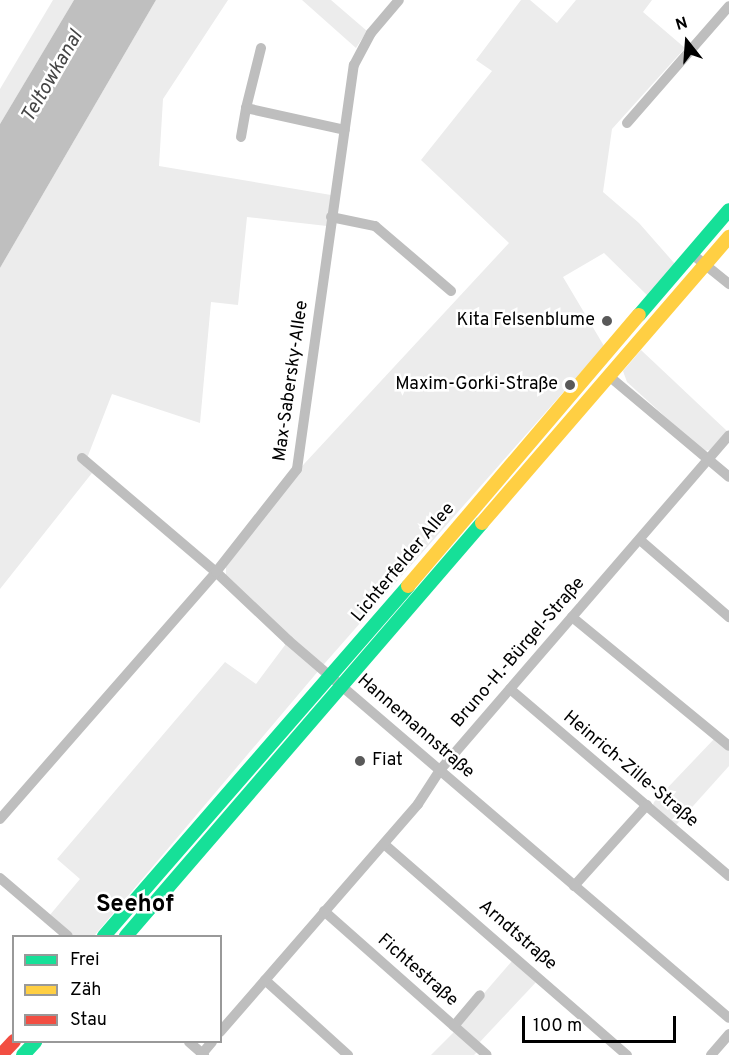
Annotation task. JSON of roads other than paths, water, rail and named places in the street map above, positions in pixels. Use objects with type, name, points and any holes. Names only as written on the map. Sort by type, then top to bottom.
[{"type":"main road","name":"Lichterfelder Allee","points":[[105,935],[332,675],[729,210]]},
{"type":"main road","name":"Lichterfelder Allee","points":[[127,935],[729,237]]},
{"type":"main road","points":[[1,1055],[12,1043]]},
{"type":"main road","points":[[23,1055],[33,1043]]},
{"type":"street","name":"Max-Sabersky-Allee","points":[[0,819],[216,572],[297,469],[354,65],[371,33],[399,0]]},
{"type":"street","points":[[627,123],[729,6]]},
{"type":"street","points":[[241,138],[261,48]]},
{"type":"street","points":[[246,108],[345,130]]},
{"type":"street","points":[[331,217],[375,226],[451,291]]},
{"type":"street","points":[[692,254],[729,284]]},
{"type":"street","points":[[610,377],[729,477]]},
{"type":"street","name":"Bruno-H.-Bürgel-Straße","points":[[222,1030],[384,844],[418,804],[440,770],[729,435]]},
{"type":"street","name":"Hannemannstraße","points":[[82,458],[216,572],[289,641],[332,675],[729,1018]]},
{"type":"street","points":[[640,540],[729,617]]},
{"type":"street","points":[[572,617],[729,746]]},
{"type":"street","name":"Heinrich-Zille-Straße","points":[[510,689],[729,876]]},
{"type":"street","points":[[574,886],[647,805]]},
{"type":"street","name":"Arndtstraße","points":[[384,844],[627,1055]]},
{"type":"street","points":[[0,878],[67,935]]},
{"type":"street","name":"Fichtestraße","points":[[324,912],[488,1055]]},
{"type":"street","points":[[265,980],[348,1055]]},
{"type":"street","points":[[454,1026],[480,995]]},
{"type":"street","points":[[711,1055],[729,1034]]},
{"type":"street","points":[[191,1043],[202,1054]]},
{"type":"water","name":"Teltowkanal","points":[[74,0],[156,0],[0,268],[0,124]]},
{"type":"place","name":"Kita Felsenblume","points":[[607,321]]},
{"type":"place","name":"Maxim-Gorki-Straße","points":[[570,385]]},
{"type":"place","name":"Fiat","points":[[360,761]]},
{"type":"district","name":"Seehof","points":[[135,906]]}]
